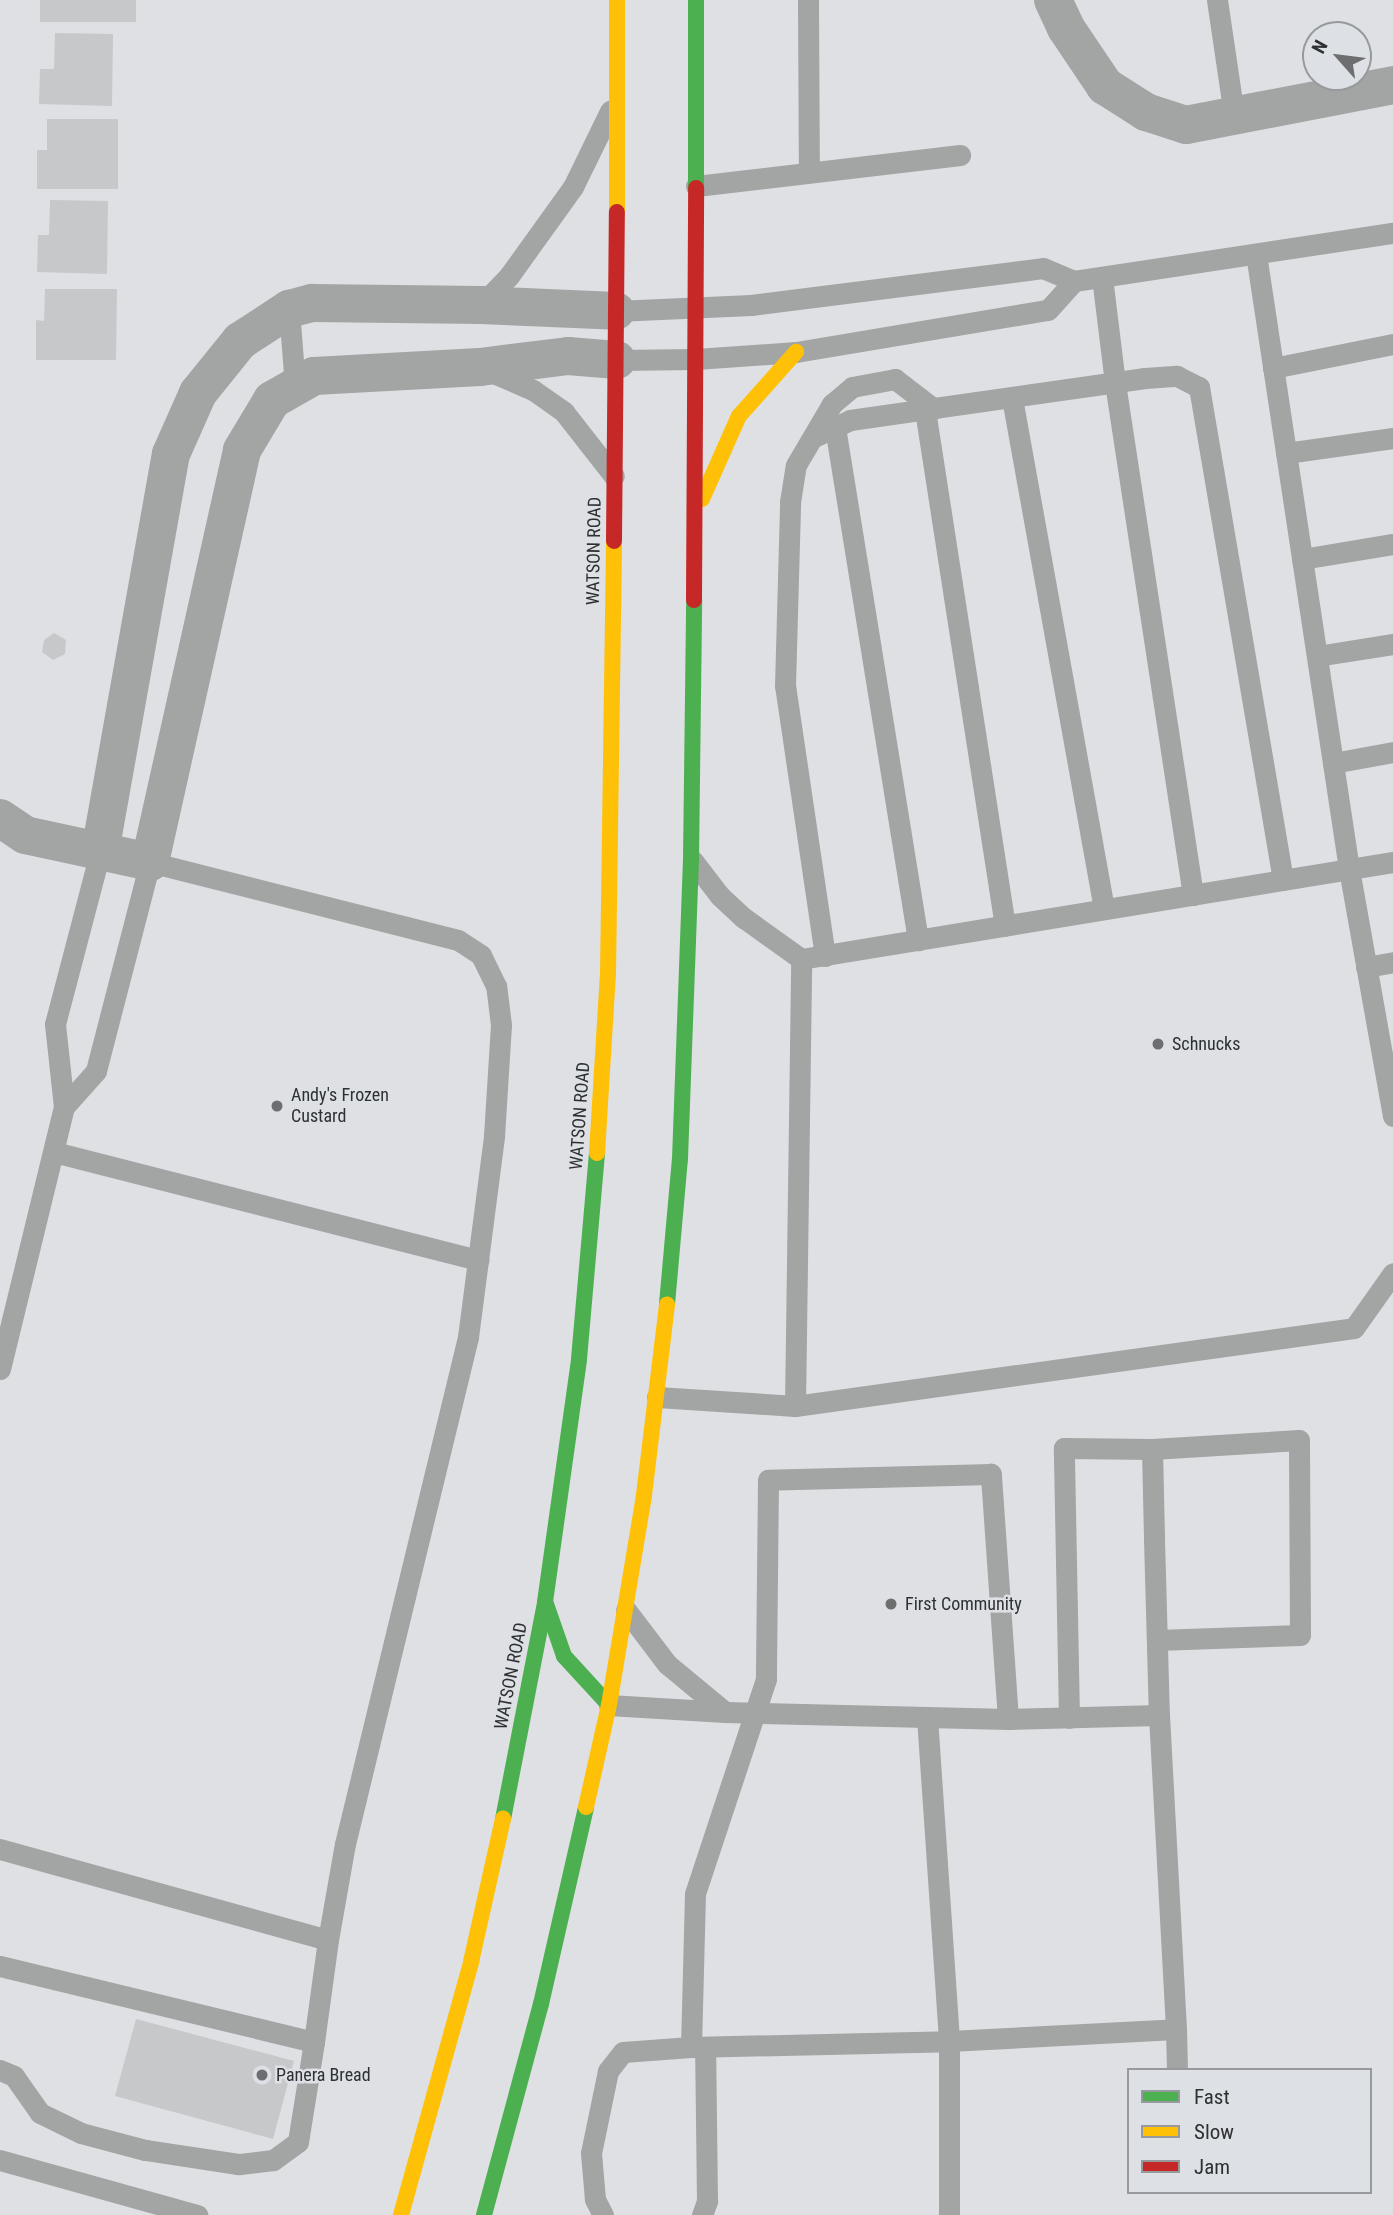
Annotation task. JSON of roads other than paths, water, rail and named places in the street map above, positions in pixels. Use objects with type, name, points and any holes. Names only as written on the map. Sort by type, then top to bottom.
[{"type":"main road","name":"WATSON ROAD","points":[[401,2215],[438,2087],[486,1898],[545,1602],[579,1359],[601,1107],[608,975],[617,360],[617,0]]},
{"type":"main road","points":[[486,2212],[541,2004],[609,1705],[626,1610],[657,1397],[680,1158],[691,860],[696,514],[696,0]]},
{"type":"main road","points":[[696,514],[740,416],[796,352]]},
{"type":"main road","points":[[545,1602],[564,1656],[609,1705]]},
{"type":"street","points":[[1053,0],[1066,28],[1105,86],[1146,112],[1186,125],[1393,85]]},
{"type":"street","points":[[100,852],[171,454],[198,393],[240,341],[289,309],[312,303],[481,305],[616,311]]},
{"type":"street","points":[[0,818],[25,835],[150,862],[243,450],[272,400],[314,376],[480,367],[568,356],[617,360]]},
{"type":"lane","points":[[808,0],[809,171]]},
{"type":"lane","points":[[1217,0],[1234,114]]},
{"type":"lane","points":[[481,305],[509,276],[573,187],[617,96]]},
{"type":"lane","points":[[696,186],[960,155]]},
{"type":"lane","points":[[616,311],[751,305],[1043,268],[1074,281],[1393,233]]},
{"type":"lane","points":[[1256,254],[1349,869],[1366,967],[1389,1068],[1393,1116]]},
{"type":"lane","points":[[1102,277],[1115,383],[1193,895]]},
{"type":"lane","points":[[617,360],[696,359],[796,352],[1048,310],[1074,281]]},
{"type":"lane","points":[[289,309],[295,387]]},
{"type":"lane","points":[[1273,368],[1393,344]]},
{"type":"lane","points":[[480,367],[533,390],[565,412],[614,477]]},
{"type":"lane","points":[[814,437],[850,420],[1115,383],[1177,376],[1199,387],[1283,880]]},
{"type":"lane","points":[[825,956],[785,686],[790,502],[796,465],[832,404],[852,387],[895,379],[930,409],[1005,926]]},
{"type":"lane","points":[[1012,398],[1104,909]]},
{"type":"lane","points":[[835,428],[918,940]]},
{"type":"lane","points":[[1286,453],[1393,438]]},
{"type":"lane","points":[[1302,559],[1393,544]]},
{"type":"lane","points":[[1317,656],[1393,644]]},
{"type":"lane","points":[[1333,763],[1393,752]]},
{"type":"lane","points":[[0,1369],[64,1107],[55,1024],[100,852]]},
{"type":"lane","points":[[691,860],[720,896],[744,919],[801,959],[1393,862]]},
{"type":"lane","points":[[0,2070],[14,2077],[40,2113],[81,2133],[145,2150],[238,2164],[273,2160],[298,2142],[345,1844],[462,1364],[495,1136],[501,1025],[496,986],[481,955],[458,940],[150,862],[96,1071],[64,1107]]},
{"type":"lane","points":[[795,1406],[801,959]]},
{"type":"lane","points":[[1366,967],[1393,962]]},
{"type":"lane","points":[[54,1152],[478,1260]]},
{"type":"lane","points":[[657,1397],[795,1406],[1354,1328],[1393,1273]]},
{"type":"lane","points":[[1069,1718],[1064,1448],[1152,1449],[1299,1440],[1300,1635],[1157,1640]]},
{"type":"lane","points":[[1152,1449],[1159,1715],[1177,2068]]},
{"type":"lane","points":[[702,2215],[707,2201],[698,2047],[695,1894],[766,1679],[768,1480],[991,1474],[1008,1719]]},
{"type":"lane","points":[[626,1610],[667,1664],[725,1712]]},
{"type":"lane","points":[[609,1705],[725,1712],[1008,1719],[1159,1715]]},
{"type":"lane","points":[[927,1717],[949,2041],[949,2215]]},
{"type":"lane","points":[[0,1849],[328,1940]]},
{"type":"lane","points":[[0,1966],[314,2042]]},
{"type":"lane","points":[[599,2207],[592,2153],[608,2071],[623,2052],[698,2047],[949,2041],[1177,2029]]},
{"type":"lane","points":[[0,2160],[197,2215]]},
{"type":"place","name":"Schnucks","points":[[1158,1044]]},
{"type":"place","name":"Andy's Frozen Custard","points":[[277,1106]]},
{"type":"place","name":"First Community","points":[[891,1604]]},
{"type":"place","name":"Panera Bread","points":[[262,2075]]}]
